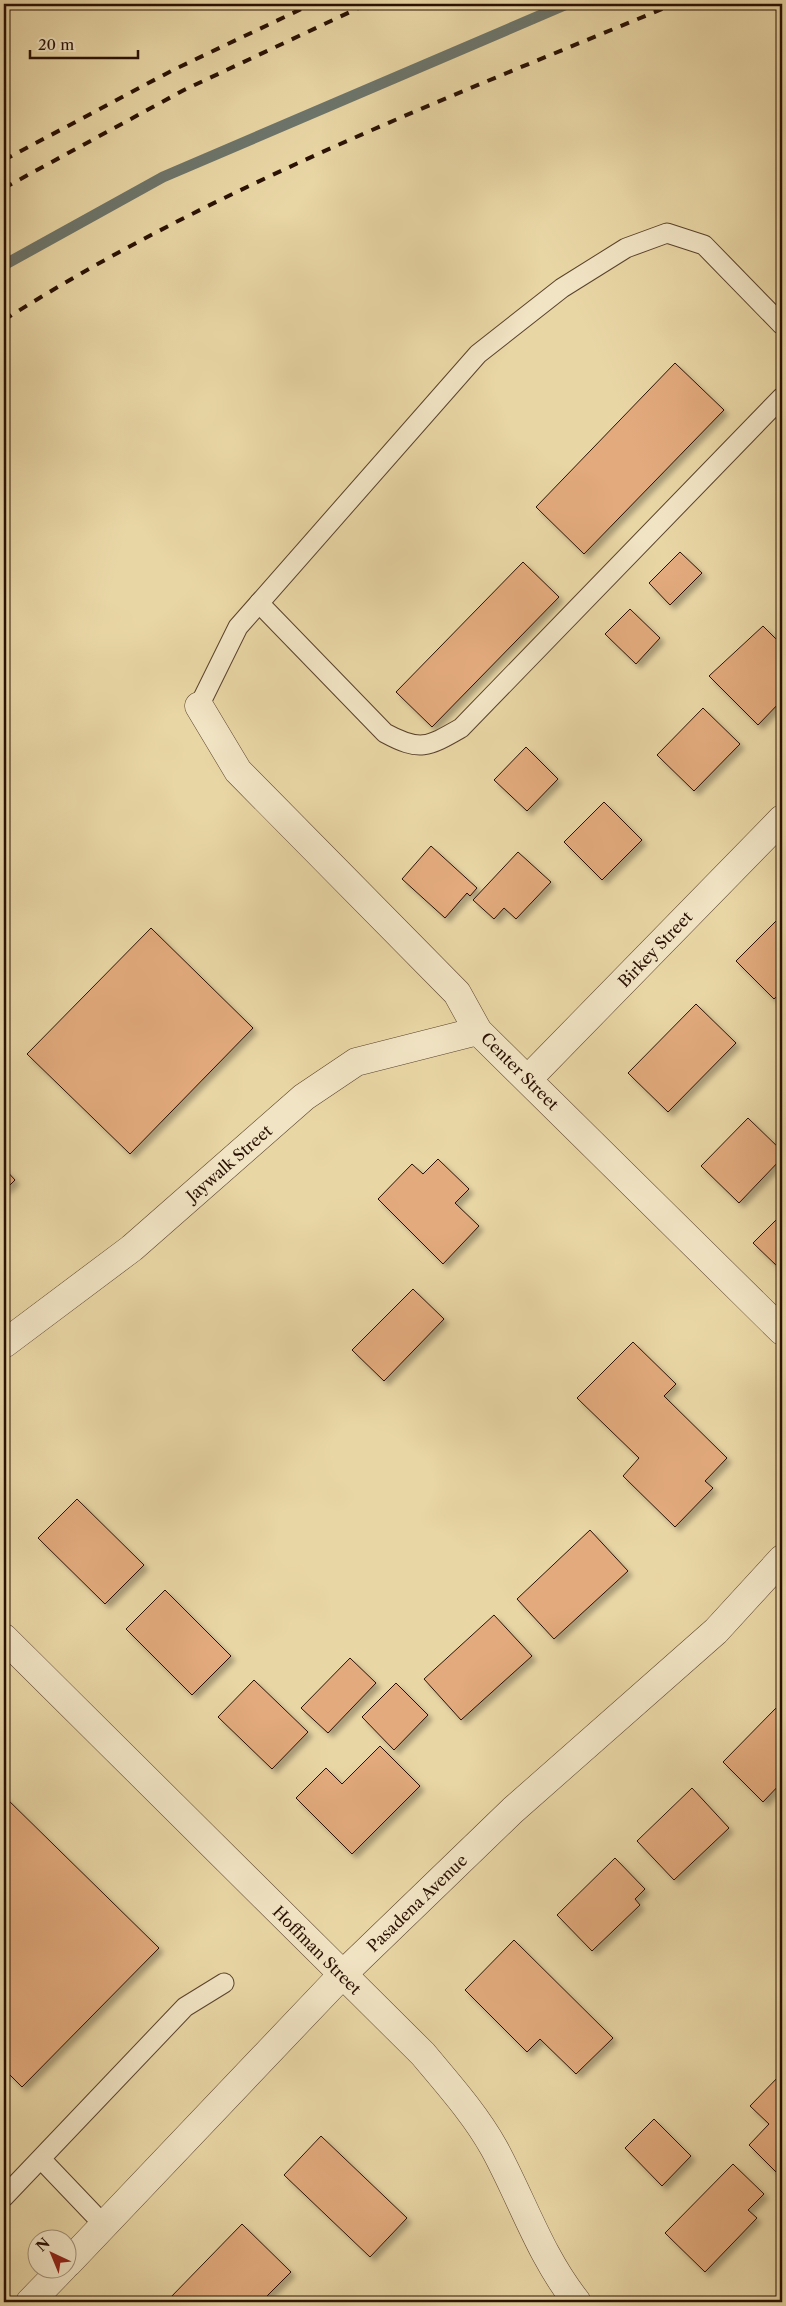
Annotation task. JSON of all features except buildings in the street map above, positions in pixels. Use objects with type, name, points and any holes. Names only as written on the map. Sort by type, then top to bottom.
[{"type":"street","name":"Center Street","points":[[199,706],[238,771],[457,993],[478,1031],[782,1331]]},
{"type":"street","name":"Birkey Street","points":[[528,1079],[782,819]]},
{"type":"street","name":"Jaywalk Street","points":[[4,1344],[132,1248],[304,1097],[356,1062],[478,1031]]},
{"type":"street","name":"Pasadena Avenue","points":[[78,2252],[342,1975],[513,1810],[716,1631],[782,1559]]},
{"type":"street","name":"Hoffman Street","points":[[4,1638],[423,2054],[463,2103],[494,2148],[542,2249],[577,2302]]},
{"type":"street","points":[[30,2302],[53,2278]]},
{"type":"lane","points":[[199,706],[238,626],[478,354],[562,288],[626,248],[667,233],[704,244],[782,325]]},
{"type":"lane","points":[[259,602],[385,733],[404,744],[432,745],[461,728],[782,397]]},
{"type":"lane","points":[[4,2197],[185,2007],[224,1983]]},
{"type":"lane","points":[[41,2159],[104,2225]]},
{"type":"waterway","points":[[4,265],[163,177],[567,4]]},
{"type":"railway","points":[[4,160],[173,70],[312,4]]},
{"type":"railway","points":[[4,188],[184,90],[367,4]]},
{"type":"railway","points":[[4,320],[83,272],[165,228],[248,187],[417,111],[674,4]]}]
